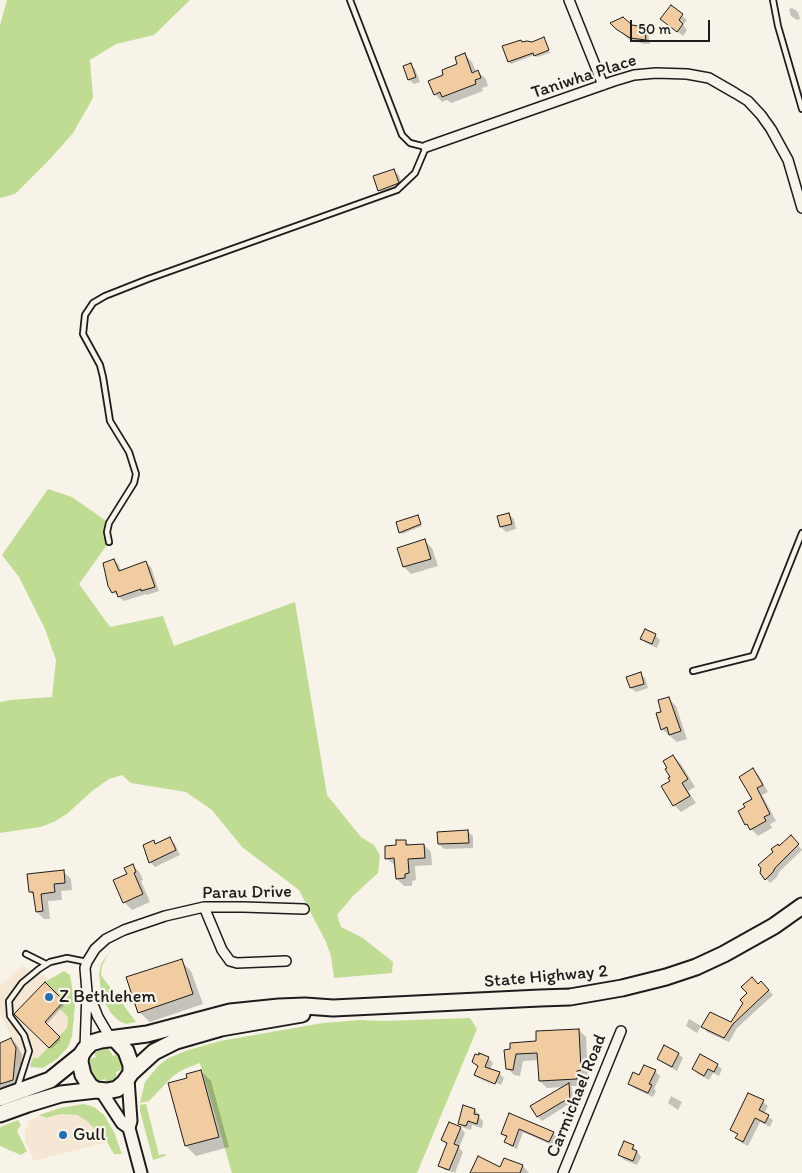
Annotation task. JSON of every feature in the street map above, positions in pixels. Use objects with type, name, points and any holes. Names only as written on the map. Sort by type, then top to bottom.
[{"type":"highway","name":"State Highway 2","points":[[113,1039],[147,1034],[230,1012],[305,1006],[333,1008],[570,997],[622,988],[673,974],[724,954],[774,926],[802,906]]},
{"type":"highway","name":"State Highway 2","points":[[130,1076],[154,1052],[192,1035],[244,1023],[307,1014],[333,1008]]},
{"type":"highway","points":[[0,1098],[50,1080],[92,1043],[113,1039],[126,1051],[131,1065],[130,1076],[117,1089],[60,1094],[0,1114]]},
{"type":"highway","points":[[83,1052],[80,1062],[83,1075],[90,1086],[99,1091]]},
{"type":"street","points":[[570,0],[602,85]]},
{"type":"street","name":"Taniwha Place","points":[[426,147],[602,85],[634,76],[656,73],[687,74],[708,78],[748,101],[761,115],[788,160],[802,208]]},
{"type":"street","points":[[204,908],[222,950],[230,961],[237,963],[286,961]]},
{"type":"street","name":"Parau Drive","points":[[87,962],[100,943],[112,935],[166,916],[204,908],[304,909]]},
{"type":"street","points":[[83,1052],[87,992],[85,972],[87,962]]},
{"type":"street","points":[[87,992],[98,1017],[113,1039]]},
{"type":"street","name":"Carmichael Road","points":[[563,1173],[621,1031]]},
{"type":"street","points":[[130,1076],[130,1121],[128,1128],[141,1173]]},
{"type":"street","points":[[99,1091],[122,1123],[128,1128]]},
{"type":"lane","points":[[109,542],[106,532],[109,522],[134,483],[136,474],[129,452],[110,421],[104,377],[100,365],[83,334],[85,315],[93,303],[105,296],[148,279],[396,190],[415,173],[426,147],[410,143],[402,135],[350,0]]},
{"type":"lane","points":[[773,0],[778,26],[802,109]]},
{"type":"lane","points":[[692,671],[753,656],[802,533]]},
{"type":"lane","points":[[26,954],[46,964]]},
{"type":"lane","points":[[17,1092],[29,1050],[24,1035],[10,1016],[8,1002],[22,983],[46,964],[54,960],[67,958],[87,962]]},
{"type":"shaded area","name":"Z Bethlehem","points":[[22,966],[44,975],[48,979],[56,975],[73,1010],[71,1031],[42,1061],[31,1065],[16,1065],[16,1048],[0,1013],[0,986]]},
{"type":"shaded area","name":"Gull","points":[[61,1114],[77,1115],[87,1121],[107,1142],[34,1161],[25,1141],[25,1129],[29,1124],[26,1122],[40,1116],[46,1118]]},
{"type":"green space","points":[[7,0],[190,0],[154,35],[116,44],[90,60],[93,98],[73,133],[15,194],[0,198],[0,25]]},
{"type":"green space","points":[[48,489],[72,497],[109,523],[109,542],[79,584],[110,627],[163,616],[174,646],[295,602],[327,795],[361,837],[374,845],[380,855],[378,873],[353,896],[337,915],[341,927],[363,938],[393,962],[392,973],[334,978],[331,956],[326,942],[299,890],[242,847],[212,810],[186,792],[131,783],[122,775],[109,779],[92,791],[68,813],[54,822],[40,827],[0,833],[0,702],[52,697],[56,660],[45,629],[19,577],[2,555]]},
{"type":"green space","points":[[108,954],[102,966],[101,975],[136,1022],[126,1024],[119,1021],[111,1013],[104,1001],[99,974],[101,964]]},
{"type":"green space","points":[[64,971],[70,975],[75,1005],[72,1036],[68,1047],[57,1059],[43,1068],[30,1067],[33,1058],[38,1058],[67,1028],[68,1017],[58,1007],[64,1001],[45,982]]},
{"type":"green space","points":[[470,1018],[477,1029],[417,1173],[232,1173],[200,1063],[184,1069],[173,1076],[149,1101],[140,1103],[145,1082],[158,1066],[167,1059],[185,1051],[220,1041],[323,1023],[361,1020]]},
{"type":"green space","points":[[101,1049],[109,1049],[113,1056],[118,1054],[122,1061],[121,1070],[116,1072],[117,1078],[110,1082],[106,1082],[105,1079],[99,1081],[89,1071],[90,1059],[96,1057],[94,1053]]},
{"type":"green space","points":[[84,1104],[94,1107],[104,1115],[114,1132],[122,1154],[114,1154],[107,1142],[87,1121],[77,1115],[61,1114],[46,1118],[39,1115],[60,1108]]},
{"type":"green space","points":[[146,1104],[159,1155],[166,1154],[153,1160],[140,1111],[140,1105]]},
{"type":"green space","points":[[18,1120],[21,1125],[17,1131],[27,1151],[21,1155],[0,1146],[0,1127]]},
{"type":"building","points":[[671,5],[683,14],[679,20],[683,24],[677,32],[660,19]]},
{"type":"building","points":[[623,17],[632,25],[644,27],[646,40],[630,38],[610,23]]},
{"type":"building","points":[[544,37],[549,50],[534,56],[533,53],[508,62],[502,46],[521,40],[522,42],[532,42]]},
{"type":"building","points":[[465,53],[472,73],[478,70],[481,78],[475,80],[476,84],[442,97],[440,92],[434,95],[428,81],[443,75],[442,70],[457,64],[455,57]]},
{"type":"building","points":[[411,63],[416,77],[408,80],[403,66]]},
{"type":"building","points":[[394,169],[399,183],[378,191],[373,176]]},
{"type":"building","points":[[509,513],[512,524],[500,527],[497,516]]},
{"type":"building","points":[[418,515],[421,524],[399,533],[396,522]]},
{"type":"building","points":[[425,539],[431,559],[403,567],[397,548]]},
{"type":"building","points":[[114,559],[119,571],[146,561],[155,587],[141,591],[141,589],[118,597],[116,591],[112,593],[108,586],[103,563]]},
{"type":"building","points":[[645,629],[656,634],[652,644],[640,639]]},
{"type":"building","points":[[641,672],[644,684],[630,688],[626,677]]},
{"type":"building","points":[[669,697],[681,731],[669,735],[667,727],[661,730],[656,713],[661,712],[658,700]]},
{"type":"building","points":[[673,755],[688,779],[682,783],[690,796],[673,806],[661,786],[670,781],[663,761]]},
{"type":"building","points":[[753,768],[763,785],[757,788],[770,814],[764,817],[766,821],[750,830],[747,824],[745,825],[738,811],[745,807],[743,804],[752,799],[739,777]]},
{"type":"building","points":[[468,830],[469,843],[438,844],[437,832]]},
{"type":"building","points":[[791,835],[799,844],[765,880],[760,873],[761,868],[758,865],[773,852],[771,849],[778,844],[779,846]]},
{"type":"building","points":[[170,837],[176,850],[149,863],[143,845],[154,840],[155,844]]},
{"type":"building","points":[[396,840],[406,840],[406,845],[424,844],[425,858],[408,859],[409,873],[405,874],[405,878],[396,879],[394,858],[385,859],[385,846],[396,845]]},
{"type":"building","points":[[133,864],[136,872],[134,873],[143,894],[123,903],[113,880],[127,874],[124,868]]},
{"type":"building","points":[[64,870],[65,883],[54,884],[55,892],[41,894],[43,911],[36,912],[33,892],[29,892],[27,874]]},
{"type":"building","points":[[182,959],[193,994],[138,1013],[126,977]]},
{"type":"building","points":[[752,977],[758,984],[761,981],[769,990],[733,1024],[724,1038],[701,1027],[710,1012],[731,1022],[743,1003],[740,1000],[747,993],[741,987]]},
{"type":"building","points":[[45,982],[64,1001],[45,1022],[60,1037],[49,1048],[14,1014]]},
{"type":"building","points":[[579,1029],[581,1070],[577,1071],[577,1079],[539,1081],[537,1053],[516,1054],[513,1070],[506,1069],[504,1050],[510,1049],[510,1043],[536,1041],[536,1031]]},
{"type":"building","points":[[11,1038],[16,1048],[13,1080],[0,1084],[0,1043]]},
{"type":"building","points":[[664,1045],[679,1053],[672,1067],[657,1059]]},
{"type":"building","points":[[479,1053],[489,1057],[485,1067],[500,1072],[495,1084],[474,1075],[478,1066],[472,1062],[475,1054],[479,1055]]},
{"type":"building","points":[[700,1054],[718,1064],[714,1072],[708,1069],[704,1076],[692,1069]]},
{"type":"building","points":[[644,1065],[656,1070],[649,1084],[652,1085],[648,1093],[628,1084],[633,1072],[639,1075]]},
{"type":"building","points":[[201,1070],[219,1137],[185,1146],[168,1083],[187,1078],[186,1074]]},
{"type":"building","points":[[569,1083],[570,1100],[564,1101],[537,1117],[530,1106]]},
{"type":"building","points":[[748,1093],[764,1100],[759,1110],[769,1115],[765,1123],[755,1118],[743,1142],[735,1138],[738,1134],[730,1130]]},
{"type":"building","points":[[463,1105],[475,1109],[474,1114],[479,1115],[477,1124],[468,1121],[466,1126],[458,1124]]},
{"type":"building","points":[[509,1113],[554,1132],[549,1142],[519,1129],[513,1146],[504,1142],[507,1136],[501,1134]]},
{"type":"building","points":[[449,1122],[461,1127],[454,1144],[459,1146],[449,1170],[438,1166],[447,1143],[441,1140]]},
{"type":"building","points":[[624,1141],[634,1145],[632,1149],[637,1151],[633,1161],[618,1155]]},
{"type":"building","points":[[478,1156],[500,1167],[504,1158],[523,1165],[520,1173],[470,1173]]},
{"type":"place","name":"Z Bethlehem","points":[[49,997]]},
{"type":"place","name":"Gull","points":[[63,1135]]}]
